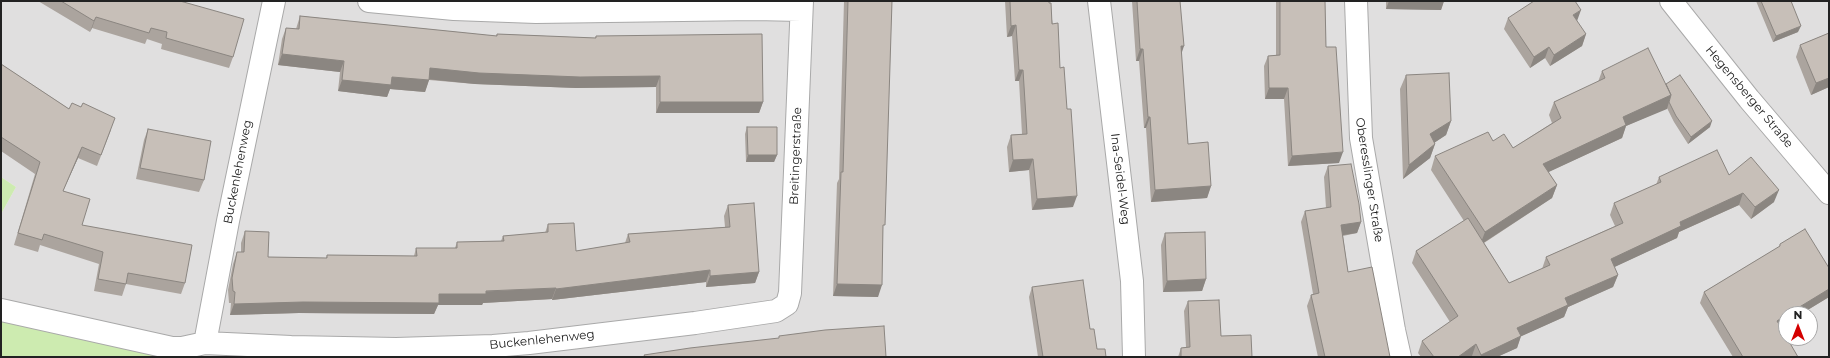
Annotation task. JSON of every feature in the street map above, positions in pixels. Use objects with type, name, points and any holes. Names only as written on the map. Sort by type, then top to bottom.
[{"type":"street","name":"Buckenlehenweg","points":[[205,343],[231,205],[274,1]]},
{"type":"street","points":[[369,1],[454,9],[536,12],[755,9],[802,6]]},
{"type":"street","name":"Ina-Seidel-Weg","points":[[1099,1],[1131,274],[1134,357]]},
{"type":"street","name":"Oberesslinger Straße","points":[[1356,1],[1361,138],[1400,357]]},
{"type":"street","name":"Hegensberger Straße","points":[[1671,1],[1749,99],[1829,193]]},
{"type":"street","name":"Breitingerstraße","points":[[782,308],[787,304],[790,293],[802,6]]},
{"type":"street","name":"Buckenlehenweg","points":[[1,310],[172,348],[182,348],[205,343],[292,352],[493,346],[695,323],[776,311],[782,308]]},
{"type":"shaded area","points":[[1,1],[1829,1],[1829,357],[206,357],[191,337],[182,340],[26,306],[1,298],[1,214],[16,187],[1,177]]},
{"type":"green space","points":[[1,177],[16,187],[1,214]]},
{"type":"green space","points":[[1,319],[169,357],[1,357]]},
{"type":"building","points":[[61,1],[180,1],[244,19],[233,57],[166,38],[167,32],[151,28],[149,33],[96,17],[94,21]]},
{"type":"building","points":[[848,1],[892,1],[882,285],[837,284],[841,172],[843,172]]},
{"type":"building","points":[[1010,1],[1049,1],[1049,3],[1051,3],[1052,24],[1058,23],[1060,68],[1064,67],[1067,109],[1071,109],[1077,196],[1037,199],[1033,159],[1013,160],[1011,135],[1027,134],[1023,70],[1019,70],[1016,25],[1011,26]]},
{"type":"building","points":[[1137,1],[1180,1],[1184,46],[1181,46],[1188,144],[1208,142],[1211,186],[1155,190],[1150,117],[1148,117],[1143,49],[1140,49]]},
{"type":"building","points":[[1280,1],[1325,1],[1326,47],[1336,47],[1343,152],[1292,156],[1288,88],[1269,88],[1268,56],[1280,55]]},
{"type":"building","points":[[1534,1],[1575,1],[1581,10],[1573,15],[1586,34],[1554,55],[1549,47],[1534,57],[1508,18]]},
{"type":"building","points":[[1761,1],[1791,1],[1801,26],[1776,36]]},
{"type":"building","points":[[300,16],[497,36],[497,34],[596,38],[596,36],[762,34],[763,102],[660,102],[660,76],[580,77],[479,73],[430,68],[429,80],[392,77],[391,85],[342,80],[344,61],[282,54],[286,28],[299,29]]},
{"type":"building","points":[[1829,33],[1829,78],[1816,83],[1800,45]]},
{"type":"building","points":[[1648,48],[1671,95],[1623,117],[1626,125],[1543,164],[1557,185],[1485,232],[1435,156],[1488,132],[1493,141],[1504,134],[1513,148],[1561,118],[1554,102],[1605,78],[1602,71]]},
{"type":"building","points":[[1,64],[69,109],[72,103],[81,107],[83,103],[115,118],[101,155],[82,147],[63,191],[90,199],[82,225],[192,245],[185,283],[128,273],[126,284],[98,279],[103,252],[44,234],[42,240],[18,233],[40,162],[1,137]]},
{"type":"building","points":[[1449,73],[1451,121],[1430,134],[1435,144],[1409,165],[1406,75]]},
{"type":"building","points":[[1680,75],[1712,121],[1691,137],[1676,116],[1669,102],[1671,95],[1666,84]]},
{"type":"building","points":[[747,127],[777,127],[777,155],[748,155]]},
{"type":"building","points":[[148,129],[211,141],[204,180],[140,168]]},
{"type":"building","points":[[1717,150],[1729,175],[1751,157],[1779,190],[1755,207],[1743,193],[1680,222],[1681,226],[1611,259],[1618,275],[1565,298],[1568,305],[1517,328],[1521,336],[1481,355],[1476,344],[1458,357],[1434,357],[1422,341],[1458,316],[1416,251],[1468,218],[1509,283],[1550,265],[1546,257],[1623,223],[1614,203],[1661,182],[1659,177]]},
{"type":"building","points":[[1351,164],[1361,222],[1341,225],[1348,272],[1372,267],[1390,357],[1325,357],[1311,295],[1319,293],[1305,211],[1331,207],[1328,166]]},
{"type":"building","points":[[754,203],[759,272],[710,276],[710,270],[556,289],[486,291],[486,294],[439,294],[439,303],[303,302],[234,304],[235,292],[233,291],[232,278],[237,252],[244,252],[245,231],[269,232],[268,257],[327,258],[327,255],[417,256],[416,248],[457,248],[457,242],[504,241],[503,236],[548,232],[548,224],[574,223],[576,251],[630,242],[628,234],[730,227],[728,205]]},
{"type":"building","points":[[1805,229],[1829,268],[1829,289],[1801,306],[1778,306],[1778,346],[1792,346],[1798,357],[1743,357],[1704,292],[1780,246],[1780,244]]},
{"type":"building","points":[[1205,232],[1206,279],[1167,281],[1165,233]]},
{"type":"building","points":[[1083,280],[1090,329],[1094,329],[1097,349],[1105,349],[1106,357],[1043,357],[1032,287]]},
{"type":"building","points":[[1219,300],[1221,336],[1251,335],[1252,357],[1181,357],[1181,348],[1190,347],[1188,301]]},
{"type":"building","points":[[884,326],[886,357],[645,357],[644,355],[779,338],[779,336],[825,330]]}]
